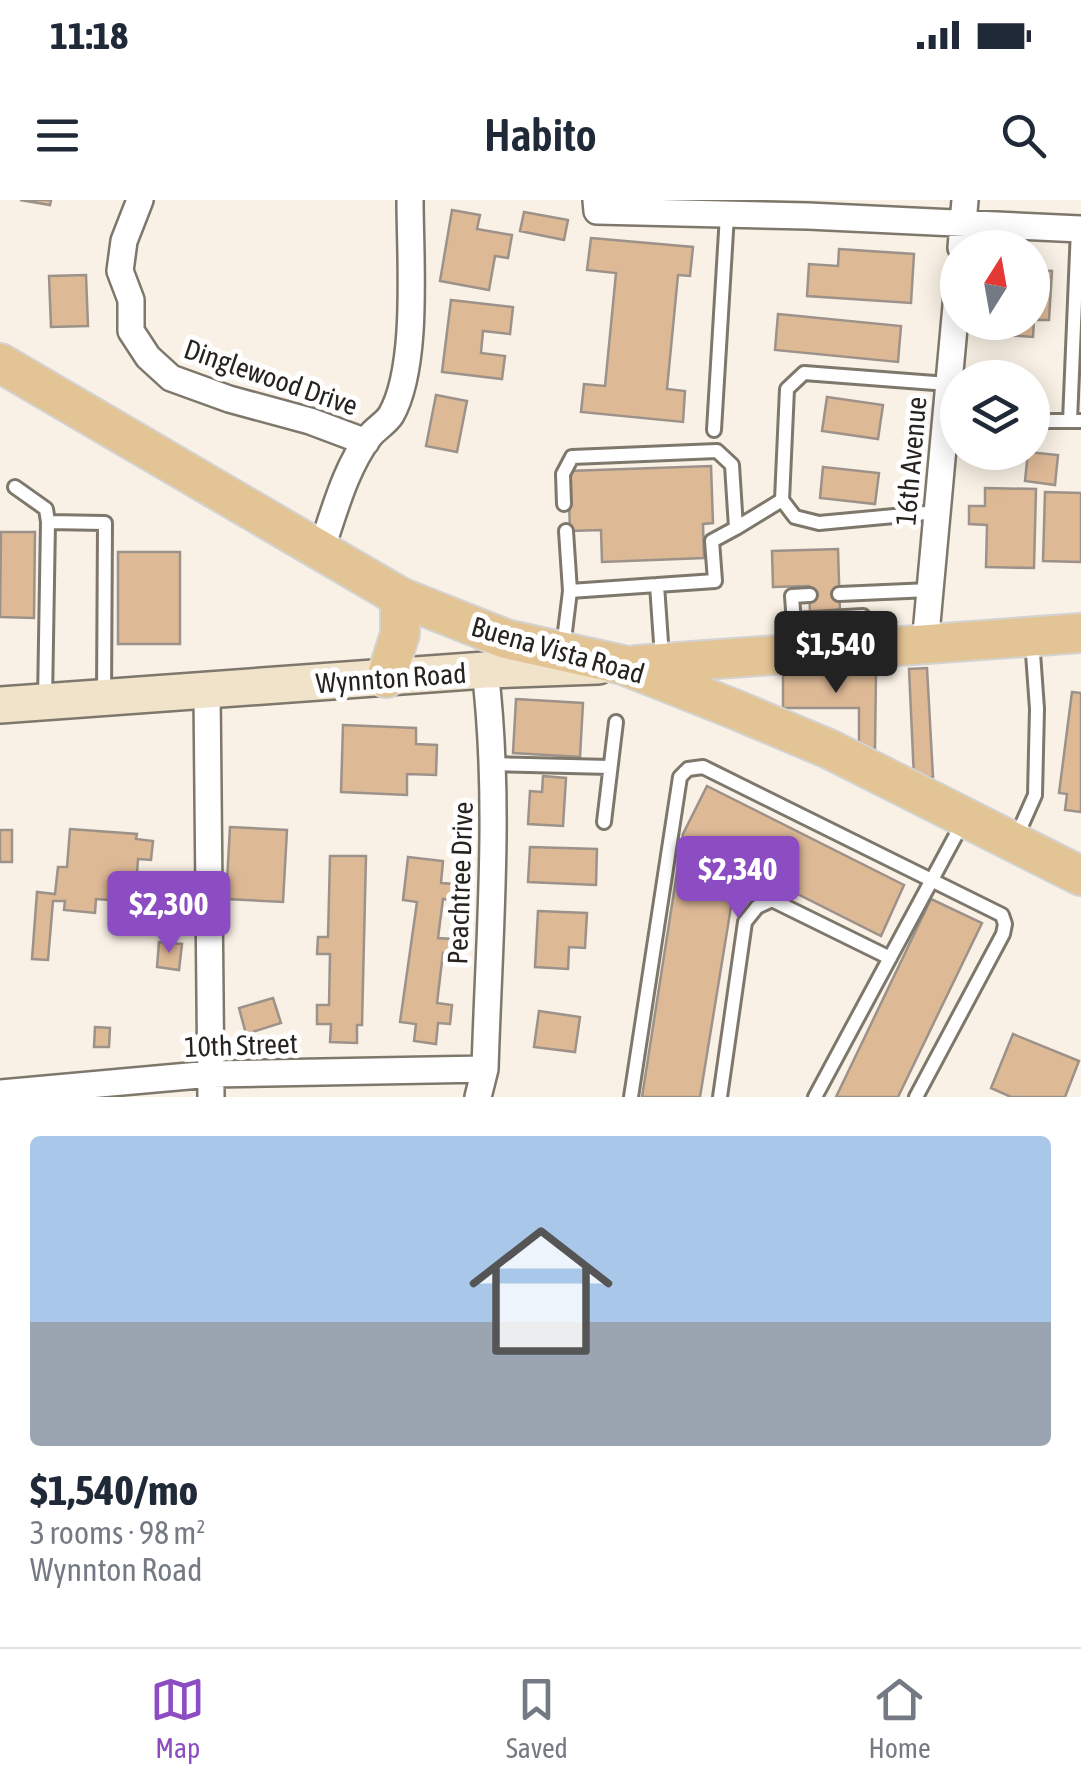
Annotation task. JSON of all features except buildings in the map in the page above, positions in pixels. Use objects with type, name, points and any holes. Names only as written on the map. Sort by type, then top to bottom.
[{"type":"main road","name":"Buena Vista Road","points":[[0,363],[400,597],[506,639],[623,666],[828,749],[1081,876]]},
{"type":"main road","points":[[386,678],[400,634],[400,597]]},
{"type":"main road","name":"Wynnton Road","points":[[0,705],[485,670],[662,663],[795,637],[864,633],[925,645],[1081,633]]},
{"type":"street","name":"Dinglewood Drive","points":[[140,200],[124,241],[120,271],[131,300],[130,331],[148,357],[171,378],[366,442]]},
{"type":"street","points":[[321,550],[345,481],[366,442],[391,416],[409,345],[410,200]]},
{"type":"street","points":[[596,200],[598,211],[1079,229]]},
{"type":"street","name":"16th Avenue","points":[[925,645],[943,470]]},
{"type":"street","name":"Peachtree Drive","points":[[478,1097],[485,1069],[494,855],[494,764],[485,670]]},
{"type":"street","points":[[207,692],[211,1086]]},
{"type":"street","name":"10th Street","points":[[0,1094],[485,1069]]},
{"type":"lane","points":[[714,430],[727,215]]},
{"type":"lane","points":[[1050,421],[1076,421],[1079,229]]},
{"type":"lane","points":[[937,512],[819,523],[795,517],[782,500],[786,388],[804,373],[940,383]]},
{"type":"lane","points":[[564,504],[563,474],[572,457],[717,451],[732,466],[736,528]]},
{"type":"lane","points":[[15,487],[46,508],[48,522],[44,702]]},
{"type":"lane","points":[[570,591],[715,580],[712,541],[782,500]]},
{"type":"lane","points":[[48,522],[105,523],[104,698]]},
{"type":"lane","points":[[562,652],[570,591],[566,531]]},
{"type":"lane","points":[[656,585],[662,663]]},
{"type":"lane","points":[[839,594],[930,590]]},
{"type":"lane","points":[[862,593],[864,633]]},
{"type":"lane","points":[[795,637],[792,596],[810,595]]},
{"type":"lane","points":[[1014,842],[1035,795],[1037,708],[1032,636]]},
{"type":"lane","points":[[604,822],[616,722]]},
{"type":"lane","points":[[494,764],[610,767]]},
{"type":"lane","points":[[631,1097],[680,777],[688,770],[704,767],[1002,916],[1003,934],[916,1097]]},
{"type":"lane","points":[[815,1097],[966,818]]},
{"type":"lane","points":[[720,1097],[744,922],[757,907],[772,900],[890,958]]}]
